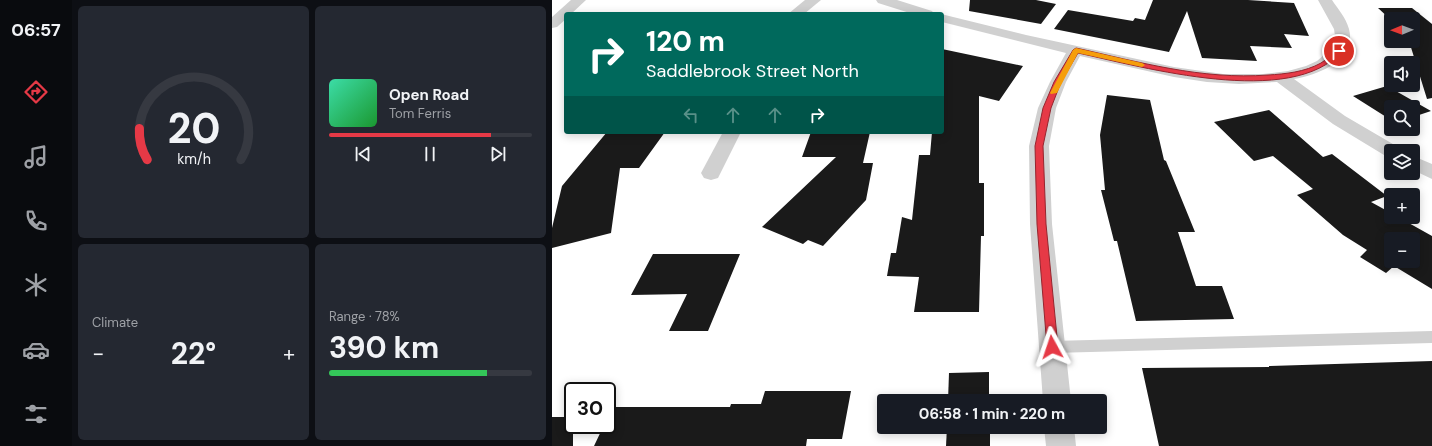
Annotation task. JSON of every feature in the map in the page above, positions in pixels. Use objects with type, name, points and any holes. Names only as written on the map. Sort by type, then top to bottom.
[{"type":"street","points":[[566,12],[579,0]]},
{"type":"street","points":[[798,12],[814,0]]},
{"type":"street","points":[[883,0],[921,12]]},
{"type":"street","points":[[944,18],[1150,67],[1215,78],[1239,79],[1279,76],[1308,71],[1324,64],[1339,51],[1343,29],[1340,21],[1325,0]]},
{"type":"street","points":[[552,24],[564,13]]},
{"type":"street","points":[[1056,394],[1041,224],[1039,146],[1047,108],[1058,82],[1076,50]]},
{"type":"street","points":[[1279,76],[1339,120],[1384,147]]},
{"type":"street","points":[[711,173],[731,134]]},
{"type":"street","points":[[1420,166],[1432,172]]},
{"type":"street","points":[[1060,434],[1061,446]]},
{"type":"lane","points":[[1052,347],[1432,337]]},
{"type":"building","points":[[970,0],[1036,0],[1056,4],[1041,24],[969,11]]},
{"type":"building","points":[[1153,0],[1248,0],[1294,3],[1309,36],[1284,34],[1292,48],[1250,46],[1257,61],[1202,58],[1187,11],[1169,52],[1054,29],[1068,10],[1133,21],[1135,18],[1145,20]]},
{"type":"building","points":[[1378,8],[1412,8],[1417,12],[1384,12],[1384,14]]},
{"type":"building","points":[[1420,14],[1432,24],[1432,98],[1427,99],[1420,76],[1420,56],[1414,56],[1411,48],[1420,48]]},
{"type":"building","points":[[944,49],[1023,66],[999,101],[979,96],[979,183],[984,183],[984,236],[981,236],[979,312],[914,312],[919,277],[887,276],[891,253],[896,253],[902,217],[912,220],[919,155],[930,155],[932,134],[944,134]]},
{"type":"building","points":[[1384,87],[1384,92],[1398,92],[1412,100],[1384,100],[1384,116],[1353,96]]},
{"type":"building","points":[[1107,95],[1150,100],[1164,160],[1166,161],[1195,232],[1178,232],[1196,286],[1222,286],[1234,319],[1136,321],[1117,241],[1114,241],[1101,190],[1105,190],[1100,135]]},
{"type":"building","points":[[1420,105],[1431,111],[1420,115]]},
{"type":"building","points":[[1269,110],[1323,157],[1332,154],[1384,194],[1384,197],[1371,202],[1384,209],[1384,224],[1411,224],[1432,236],[1432,289],[1397,268],[1420,268],[1420,232],[1384,232],[1384,268],[1392,268],[1386,273],[1360,257],[1367,250],[1343,235],[1297,195],[1313,189],[1273,156],[1254,161],[1214,122]]},
{"type":"building","points":[[605,134],[664,134],[639,168],[620,168],[611,233],[552,248],[552,228],[562,186]]},
{"type":"building","points":[[810,134],[870,134],[863,163],[873,163],[866,200],[823,246],[808,240],[803,244],[762,227],[836,157],[802,157]]},
{"type":"building","points":[[653,254],[740,254],[708,331],[669,331],[687,294],[631,295]]},
{"type":"building","points":[[1432,361],[1432,446],[1159,446],[1142,368],[1269,367]]},
{"type":"building","points":[[989,372],[989,394],[948,394],[949,373]]},
{"type":"building","points":[[765,391],[851,391],[842,439],[807,439],[806,446],[594,446],[600,434],[616,434],[616,407],[730,407],[731,404],[761,404]]},
{"type":"building","points":[[552,417],[564,417],[564,434],[573,434],[573,446],[552,446]]},
{"type":"building","points":[[947,434],[990,434],[990,446],[946,446]]},
{"type":"slow traffic","points":[[1053,93],[1076,50],[1142,65]]},
{"type":"route","points":[[1052,347],[1041,224],[1039,146],[1047,108],[1058,82],[1076,50],[1150,67],[1215,78],[1239,79],[1279,76],[1308,71],[1324,64],[1339,51]]}]
